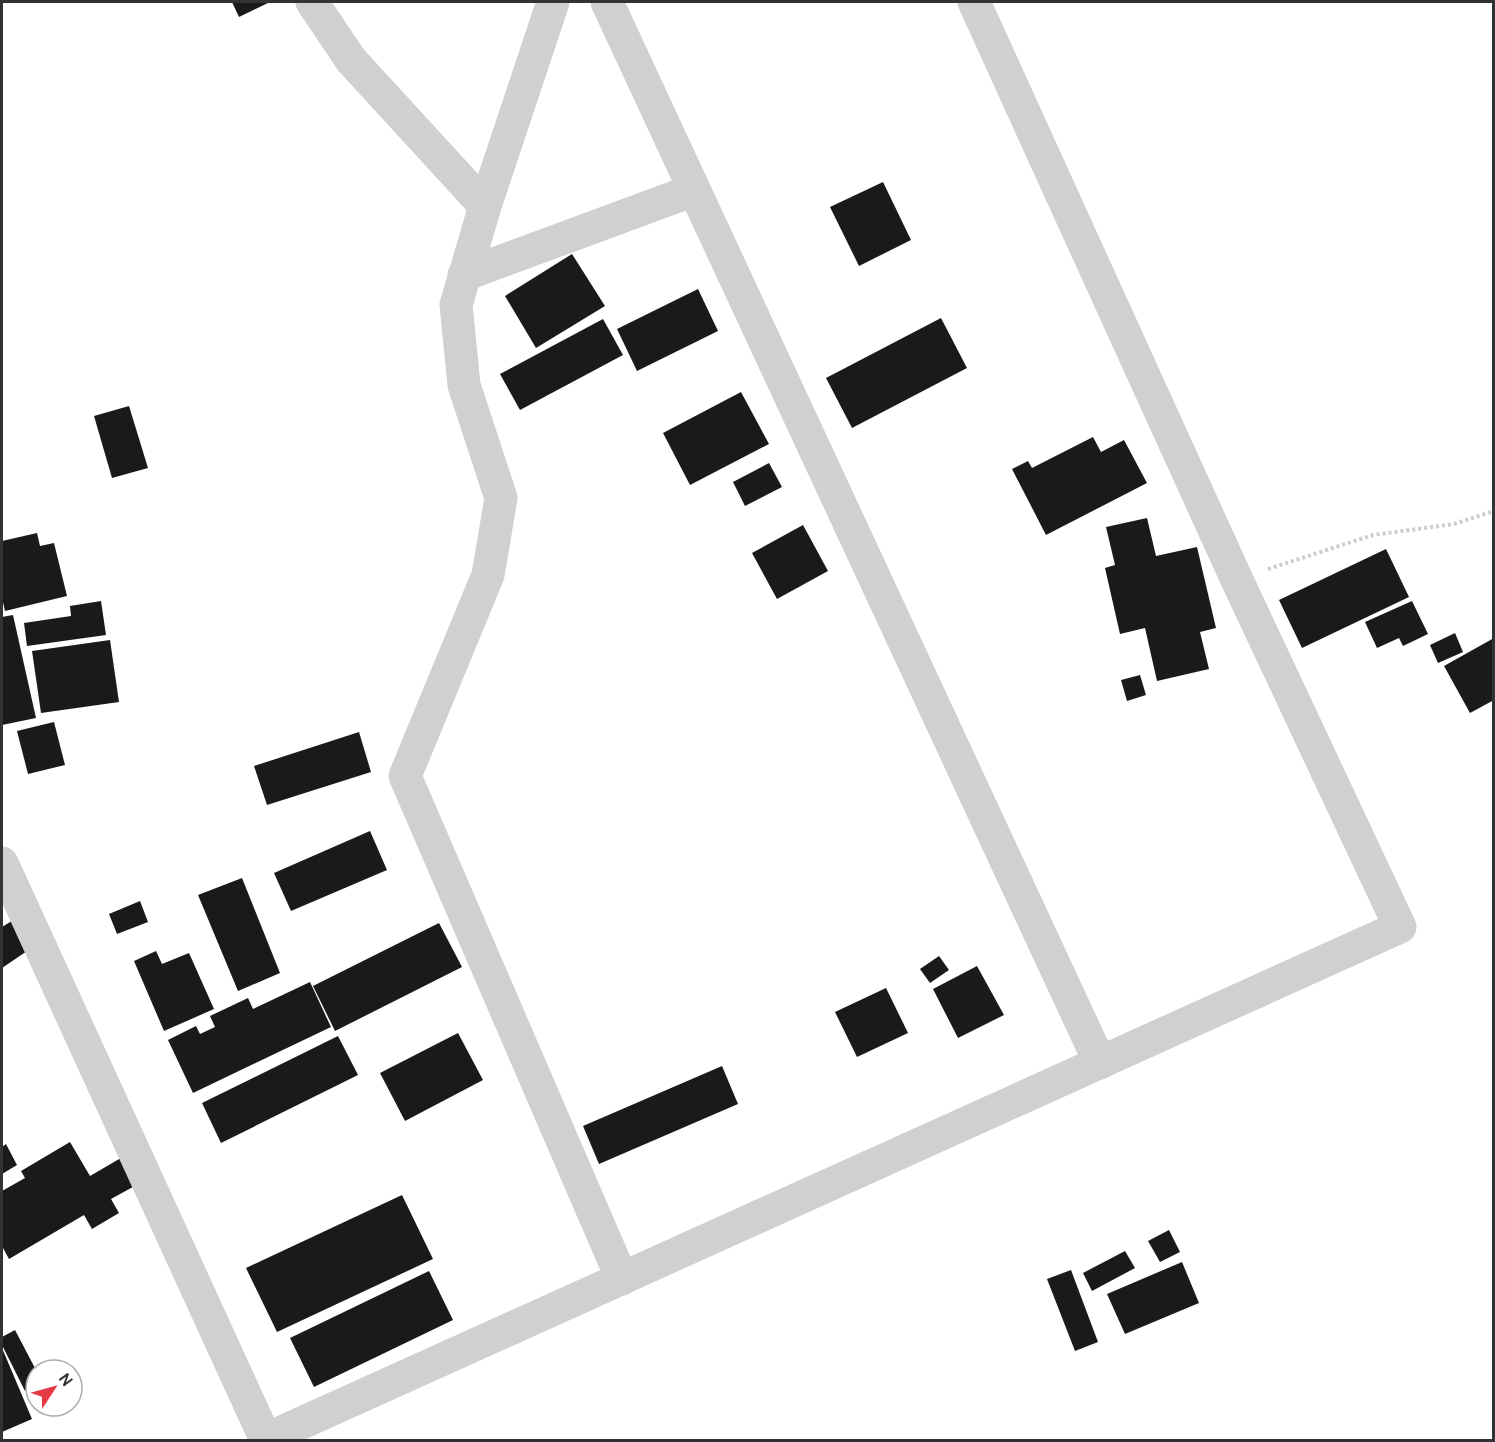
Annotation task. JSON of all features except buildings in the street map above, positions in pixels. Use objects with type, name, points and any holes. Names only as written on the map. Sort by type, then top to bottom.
[{"type":"street","points":[[312,2],[351,60],[485,206]]},
{"type":"street","points":[[553,2],[485,206],[456,305],[464,385],[501,498],[488,574],[405,776],[622,1279]]},
{"type":"street","points":[[607,2],[1100,1063]]},
{"type":"street","points":[[2,862],[265,1440],[1400,927],[1237,580],[974,2]]},
{"type":"street","points":[[464,275],[694,190]]},
{"type":"path","points":[[1237,580],[1373,535],[1454,524],[1494,511]]}]
